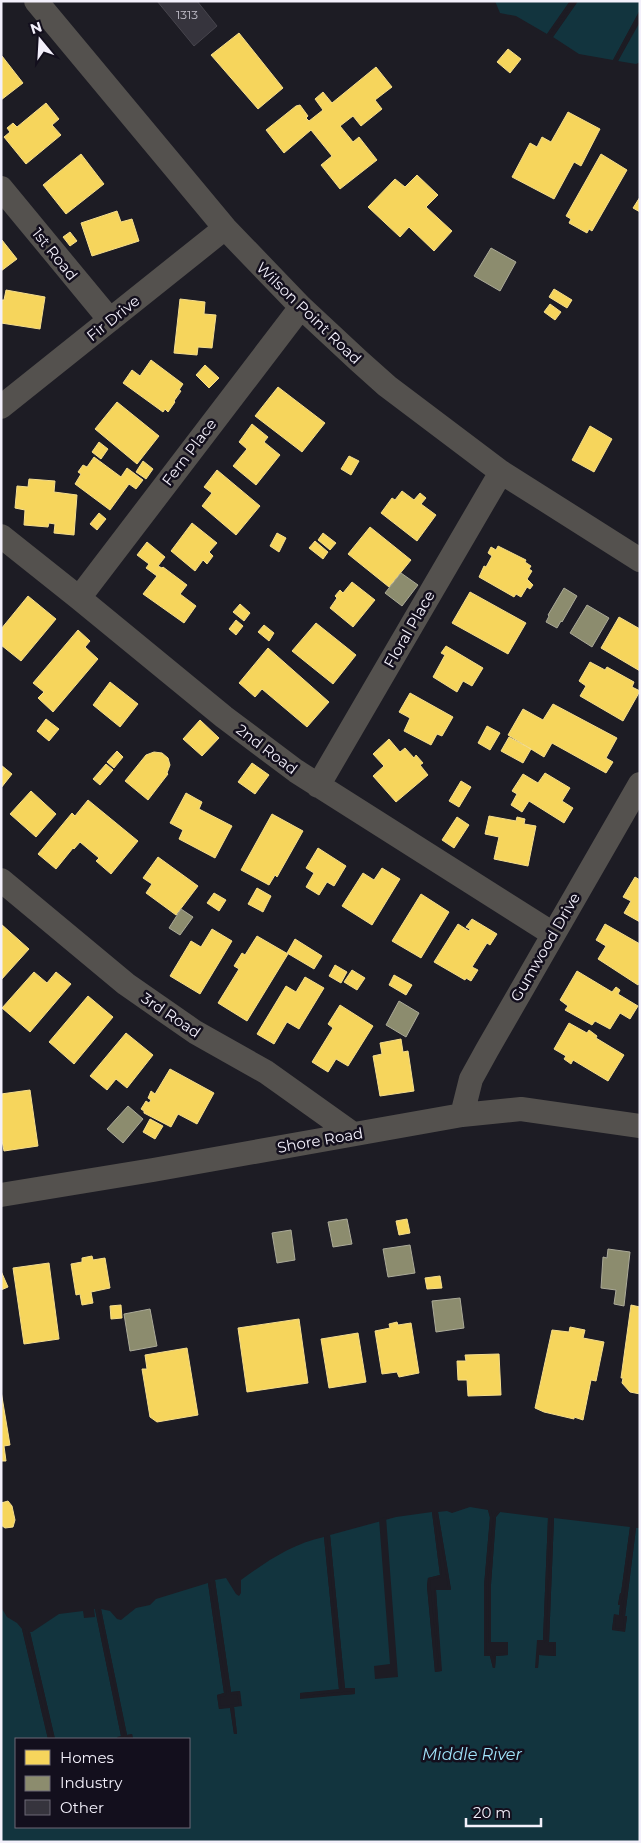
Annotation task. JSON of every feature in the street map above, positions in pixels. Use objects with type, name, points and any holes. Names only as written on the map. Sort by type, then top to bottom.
[{"type":"street","name":"Wilson Point Road","points":[[36,1],[225,228],[300,307],[387,386],[501,472],[640,560]]},
{"type":"street","name":"1st Road","points":[[1,188],[110,320]]},
{"type":"street","name":"Fir Drive","points":[[1,408],[225,228]]},
{"type":"street","name":"Fern Place","points":[[79,598],[300,307]]},
{"type":"street","name":"Floral Place","points":[[318,786],[501,472]]},
{"type":"street","name":"2nd Road","points":[[1,536],[224,717],[318,786],[553,934]]},
{"type":"street","name":"Gumwood Drive","points":[[462,1115],[471,1079],[640,784]]},
{"type":"street","name":"3rd Road","points":[[1,880],[126,984],[195,1032],[266,1072],[325,1112],[353,1134]]},
{"type":"street","name":"Shore Road","points":[[1,1195],[344,1137],[462,1115],[521,1109],[640,1126]]},
{"type":"water","points":[[495,1],[570,1],[547,34],[516,16],[500,13]]},
{"type":"water","points":[[578,1],[640,1],[640,10],[613,60],[579,54],[553,37]]},
{"type":"water","points":[[640,22],[640,62],[636,64],[618,61]]},
{"type":"water","name":"Middle River","points":[[470,1507],[488,1510],[490,1517],[484,1586],[485,1656],[490,1656],[493,1668],[495,1667],[496,1656],[508,1655],[508,1642],[491,1642],[491,1584],[496,1517],[500,1512],[548,1518],[543,1640],[538,1640],[538,1668],[539,1655],[556,1656],[556,1642],[549,1642],[554,1518],[630,1527],[618,1604],[620,1605],[619,1615],[614,1615],[612,1630],[625,1631],[627,1616],[625,1616],[636,1528],[640,1528],[640,1842],[1,1842],[1,1607],[7,1617],[17,1623],[22,1629],[48,1738],[15,1738],[15,1828],[190,1828],[190,1738],[133,1738],[132,1734],[127,1735],[101,1609],[110,1611],[117,1619],[121,1620],[136,1608],[150,1605],[156,1599],[208,1583],[224,1693],[217,1695],[219,1709],[230,1707],[234,1734],[237,1734],[234,1707],[241,1705],[240,1691],[231,1692],[215,1580],[226,1578],[239,1596],[241,1593],[241,1580],[251,1573],[270,1560],[301,1544],[324,1537],[339,1690],[300,1693],[300,1698],[355,1694],[355,1688],[345,1689],[330,1535],[396,1517],[432,1512],[440,1575],[428,1578],[427,1586],[435,1672],[441,1671],[436,1590],[451,1589],[438,1512],[447,1511],[452,1513]]},
{"type":"water","points":[[94,1609],[121,1736],[119,1738],[55,1738],[30,1632],[59,1614],[83,1611],[84,1618],[95,1617]]},
{"type":"pier","points":[[570,1],[572,2],[549,35],[547,34]]},
{"type":"pier","points":[[575,1],[578,1],[553,37],[550,36]]},
{"type":"pier","points":[[640,10],[640,15],[615,60],[613,60]]},
{"type":"pier","points":[[640,19],[618,61],[616,60],[638,20]]},
{"type":"pier","points":[[488,1510],[491,1510],[493,1517],[486,1586],[487,1653],[492,1654],[494,1659],[495,1654],[505,1653],[505,1645],[491,1645],[489,1643],[488,1584],[494,1517],[497,1511],[500,1512],[496,1517],[491,1584],[491,1642],[508,1642],[508,1655],[496,1656],[495,1668],[493,1668],[490,1656],[484,1656],[484,1586],[490,1518]]},
{"type":"pier","points":[[432,1512],[434,1512],[442,1575],[430,1580],[438,1669],[434,1590],[436,1587],[448,1587],[436,1512],[438,1512],[451,1590],[436,1590],[442,1671],[435,1672],[427,1586],[428,1578],[440,1575]]},
{"type":"pier","points":[[386,1517],[398,1677],[375,1679],[374,1666],[390,1664],[379,1519]]},
{"type":"pier","points":[[548,1518],[550,1518],[546,1640],[544,1643],[539,1643],[539,1653],[553,1653],[554,1645],[546,1642],[552,1518],[554,1518],[549,1642],[556,1642],[556,1656],[539,1655],[538,1668],[535,1668],[537,1640],[543,1640]]},
{"type":"pier","points":[[630,1527],[632,1527],[624,1594],[621,1602],[623,1605],[620,1617],[616,1617],[615,1628],[623,1629],[624,1619],[622,1616],[633,1528],[636,1528],[625,1616],[627,1616],[625,1632],[612,1630],[614,1614],[619,1615],[620,1605],[618,1605]]},
{"type":"pier","points":[[330,1535],[345,1688],[355,1688],[355,1694],[300,1699],[300,1693],[339,1689],[324,1537]],"holes":[[[327,1536],[342,1689],[344,1691],[353,1691],[303,1696],[339,1692],[341,1690]]]},
{"type":"pier","points":[[215,1580],[231,1692],[240,1691],[242,1706],[234,1707],[237,1734],[234,1734],[230,1708],[219,1709],[217,1695],[224,1693],[208,1583],[210,1582],[227,1693],[225,1696],[220,1697],[221,1706],[239,1704],[237,1694],[231,1695],[229,1693],[213,1581]]},
{"type":"pier","points":[[95,1609],[98,1609],[124,1736],[121,1738],[117,1737],[121,1736]]},
{"type":"pier","points":[[99,1609],[101,1609],[127,1735],[132,1734],[133,1738],[125,1736]]},
{"type":"pier","points":[[22,1629],[25,1630],[50,1738],[48,1738]]},
{"type":"pier","points":[[28,1631],[30,1632],[55,1738],[53,1738]]},
{"type":"building: Homes","points":[[239,33],[283,88],[258,109],[211,55]]},
{"type":"building: Homes","points":[[508,49],[521,59],[510,73],[497,62]]},
{"type":"building: Homes","points":[[1,57],[23,83],[1,100]]},
{"type":"building: Homes","points":[[376,67],[392,87],[375,100],[382,109],[361,126],[353,116],[340,126],[353,142],[359,137],[377,160],[340,189],[321,165],[332,156],[311,130],[284,153],[266,130],[296,106],[300,105],[308,116],[306,118],[309,121],[323,110],[315,99],[323,92],[332,103]]},
{"type":"building: Homes","points":[[46,103],[59,119],[52,125],[61,135],[26,164],[4,137],[10,132],[7,128],[13,123],[17,127]]},
{"type":"building: Homes","points":[[568,112],[600,129],[581,166],[574,162],[554,199],[512,177],[530,143],[537,147],[542,137],[551,142]]},
{"type":"building: Homes","points":[[81,154],[104,184],[66,214],[43,185]]},
{"type":"building: Homes","points":[[601,154],[627,170],[592,231],[589,229],[587,233],[569,223],[571,219],[566,216]]},
{"type":"building: Homes","points":[[417,175],[438,195],[426,207],[452,231],[434,251],[409,227],[400,237],[368,207],[395,179],[405,187]]},
{"type":"building: Homes","points":[[640,197],[640,212],[633,208]]},
{"type":"building: Homes","points":[[117,211],[121,222],[132,219],[139,241],[92,256],[81,223]]},
{"type":"building: Homes","points":[[70,232],[77,241],[70,246],[63,237]]},
{"type":"building: Homes","points":[[1,240],[17,259],[1,271]]},
{"type":"building: Homes","points":[[554,289],[572,300],[567,308],[549,297]]},
{"type":"building: Homes","points":[[6,290],[45,297],[40,329],[1,323],[1,300],[4,300]]},
{"type":"building: Homes","points":[[180,299],[205,302],[204,314],[216,315],[212,348],[198,347],[197,355],[174,353]]},
{"type":"building: Homes","points":[[550,304],[561,312],[555,320],[544,312]]},
{"type":"building: Homes","points":[[151,360],[183,384],[179,390],[181,391],[168,412],[165,409],[163,412],[123,383],[132,370],[140,376]]},
{"type":"building: Homes","points":[[205,365],[219,378],[209,388],[196,375]]},
{"type":"building: Homes","points":[[278,387],[325,423],[302,452],[255,416]]},
{"type":"building: Homes","points":[[117,402],[159,436],[137,464],[95,429]]},
{"type":"building: Homes","points":[[252,424],[268,437],[264,442],[280,455],[256,485],[233,466],[247,449],[239,442]]},
{"type":"building: Homes","points":[[590,426],[612,439],[594,472],[572,460]]},
{"type":"building: Homes","points":[[99,442],[108,449],[101,459],[92,452]]},
{"type":"building: Homes","points":[[349,456],[359,461],[351,475],[341,469]]},
{"type":"building: Homes","points":[[94,457],[121,477],[127,468],[143,480],[136,489],[129,484],[110,510],[75,484],[81,474],[78,472],[83,465],[87,467]]},
{"type":"building: Homes","points":[[143,461],[153,469],[146,479],[136,472]]},
{"type":"building: Homes","points":[[217,470],[260,506],[236,535],[202,506],[212,493],[204,487]]},
{"type":"building: Homes","points":[[29,479],[55,481],[54,492],[77,495],[74,535],[54,533],[55,524],[49,523],[48,527],[24,525],[25,510],[15,508],[17,486],[28,487]]},
{"type":"building: Homes","points":[[402,491],[414,500],[420,493],[426,498],[421,504],[436,515],[417,541],[381,513],[392,498],[395,500]]},
{"type":"building: Homes","points":[[99,513],[106,519],[97,530],[90,524]]},
{"type":"building: Homes","points":[[192,523],[217,543],[209,552],[213,556],[207,564],[203,560],[195,571],[171,551]]},
{"type":"building: Homes","points":[[370,527],[411,560],[389,587],[348,554]]},
{"type":"building: Homes","points":[[277,533],[286,538],[279,552],[270,546]]},
{"type":"building: Homes","points":[[323,533],[336,543],[330,550],[318,540]]},
{"type":"building: Homes","points":[[315,541],[328,552],[323,559],[309,548]]},
{"type":"building: Homes","points":[[147,542],[165,557],[158,566],[163,567],[187,585],[180,594],[196,606],[184,623],[143,594],[157,576],[146,568],[149,564],[137,555]]},
{"type":"building: Homes","points":[[498,546],[526,560],[525,562],[531,566],[529,569],[532,571],[527,579],[533,585],[530,589],[527,587],[521,597],[516,594],[514,597],[479,577],[484,566],[486,567],[492,556],[488,553],[491,547],[496,550]]},
{"type":"building: Homes","points":[[352,582],[375,600],[353,627],[330,608],[340,590],[343,593]]},
{"type":"building: Homes","points":[[470,592],[526,623],[508,654],[452,623]]},
{"type":"building: Homes","points":[[28,596],[56,619],[21,661],[1,645],[1,629]]},
{"type":"building: Homes","points":[[240,604],[250,613],[244,621],[233,612]]},
{"type":"building: Homes","points":[[619,617],[640,629],[640,671],[601,648]]},
{"type":"building: Homes","points":[[236,620],[243,626],[236,635],[229,629]]},
{"type":"building: Homes","points":[[316,623],[356,655],[333,684],[292,651]]},
{"type":"building: Homes","points":[[264,625],[274,633],[269,641],[258,632]]},
{"type":"building: Homes","points":[[78,630],[90,641],[85,647],[98,659],[53,712],[38,698],[44,692],[33,683]]},
{"type":"building: Homes","points":[[446,646],[483,668],[472,686],[463,681],[457,692],[433,677],[445,655],[441,653]]},
{"type":"building: Homes","points":[[268,648],[329,702],[307,727],[262,689],[255,697],[239,683]]},
{"type":"building: Homes","points":[[590,662],[605,670],[607,667],[634,682],[632,687],[640,691],[623,721],[580,696],[586,686],[579,681]]},
{"type":"building: Homes","points":[[110,682],[138,704],[120,727],[93,705]]},
{"type":"building: Homes","points":[[410,693],[453,717],[442,736],[437,734],[431,745],[404,731],[410,718],[399,712]]},
{"type":"building: Homes","points":[[553,704],[617,738],[606,758],[613,762],[606,773],[552,743],[544,757],[508,735],[523,709],[543,720]]},
{"type":"building: Homes","points":[[46,719],[59,729],[49,741],[37,731]]},
{"type":"building: Homes","points":[[200,720],[219,738],[202,756],[183,739]]},
{"type":"building: Homes","points":[[487,726],[500,733],[490,750],[478,743]]},
{"type":"building: Homes","points":[[509,737],[531,749],[523,763],[501,751]]},
{"type":"building: Homes","points":[[389,739],[400,752],[405,748],[414,758],[416,755],[423,763],[420,765],[428,775],[396,802],[373,776],[384,766],[373,754]]},
{"type":"building: Homes","points":[[117,751],[123,757],[114,768],[107,762]]},
{"type":"building: Homes","points":[[154,752],[162,753],[168,758],[170,765],[168,774],[148,800],[125,781],[146,755]]},
{"type":"building: Homes","points":[[252,763],[269,775],[255,794],[238,782]]},
{"type":"building: Homes","points":[[106,764],[113,770],[100,785],[93,779]]},
{"type":"building: Homes","points":[[1,765],[12,774],[1,788]]},
{"type":"building: Homes","points":[[545,773],[570,788],[562,801],[573,808],[564,823],[529,801],[522,812],[511,805],[517,794],[512,791],[523,774],[538,783]]},
{"type":"building: Homes","points":[[461,781],[471,787],[459,807],[449,801]]},
{"type":"building: Homes","points":[[31,791],[56,814],[36,837],[10,814]]},
{"type":"building: Homes","points":[[186,793],[202,802],[199,809],[232,826],[215,858],[179,839],[183,830],[170,823]]},
{"type":"building: Homes","points":[[88,800],[138,841],[111,874],[96,861],[99,858],[80,842],[56,869],[38,854],[72,813],[75,816]]},
{"type":"building: Homes","points":[[272,814],[303,831],[277,877],[275,875],[269,885],[241,870]]},
{"type":"building: Homes","points":[[489,816],[516,821],[517,817],[525,819],[524,824],[536,826],[528,866],[494,859],[499,837],[485,834]]},
{"type":"building: Homes","points":[[457,817],[469,825],[454,848],[442,840]]},
{"type":"building: Homes","points":[[318,848],[346,866],[334,886],[327,882],[319,895],[306,887],[314,873],[306,868]]},
{"type":"building: Homes","points":[[158,857],[198,886],[176,915],[146,893],[152,884],[143,878]]},
{"type":"building: Homes","points":[[382,868],[400,879],[372,925],[342,906],[363,873],[374,880]]},
{"type":"building: Homes","points":[[635,877],[640,880],[640,922],[624,913],[631,901],[623,897]]},
{"type":"building: Homes","points":[[257,888],[271,896],[263,912],[248,904]]},
{"type":"building: Homes","points":[[214,893],[226,900],[219,911],[207,903]]},
{"type":"building: Homes","points":[[421,894],[449,912],[421,958],[392,941]]},
{"type":"building: Homes","points":[[472,919],[497,934],[490,945],[487,943],[472,967],[478,970],[471,981],[466,978],[465,980],[434,962],[458,924],[469,931],[470,929],[466,927]]},
{"type":"building: Homes","points":[[1,924],[29,949],[1,980]]},
{"type":"building: Homes","points":[[605,924],[640,944],[640,982],[638,985],[598,959],[606,946],[596,940]]},
{"type":"building: Homes","points":[[212,929],[232,941],[200,994],[170,976],[191,941],[201,947]]},
{"type":"building: Homes","points":[[257,936],[288,954],[247,1021],[218,1003],[239,969],[234,966],[242,953],[245,955]]},
{"type":"building: Homes","points":[[295,939],[322,956],[314,969],[287,953]]},
{"type":"building: Homes","points":[[335,965],[347,972],[341,983],[329,976]]},
{"type":"building: Homes","points":[[352,970],[365,978],[357,990],[344,982]]},
{"type":"building: Homes","points":[[577,971],[612,992],[616,987],[620,990],[618,994],[638,1006],[630,1019],[620,1013],[610,1029],[595,1021],[592,1025],[565,1010],[568,1006],[560,1000]]},
{"type":"building: Homes","points":[[34,972],[47,983],[56,972],[71,984],[30,1032],[2,1008]]},
{"type":"building: Homes","points":[[394,975],[412,985],[406,995],[389,985]]},
{"type":"building: Homes","points":[[305,977],[324,988],[299,1029],[287,1022],[274,1044],[257,1034],[286,986],[296,992]]},
{"type":"building: Homes","points":[[88,996],[113,1017],[74,1064],[49,1042]]},
{"type":"building: Homes","points":[[340,1005],[373,1026],[348,1066],[336,1059],[328,1072],[312,1062],[333,1028],[328,1024]]},
{"type":"building: Homes","points":[[569,1023],[587,1033],[589,1030],[597,1036],[596,1038],[624,1055],[608,1081],[573,1060],[571,1064],[564,1059],[566,1056],[554,1049]]},
{"type":"building: Homes","points":[[126,1033],[153,1055],[127,1088],[116,1079],[107,1090],[90,1076]]},
{"type":"building: Homes","points":[[401,1039],[403,1052],[408,1051],[414,1091],[380,1096],[373,1056],[382,1054],[380,1043]]},
{"type":"building: Homes","points":[[170,1069],[214,1093],[197,1124],[178,1114],[171,1127],[144,1113],[141,1109],[146,1101],[149,1103],[151,1100],[148,1098],[151,1091],[155,1094]]},
{"type":"building: Homes","points":[[30,1090],[38,1146],[4,1151],[1,1135],[1,1094]]},
{"type":"building: Homes","points":[[150,1119],[163,1126],[155,1139],[143,1132]]},
{"type":"building: Homes","points":[[407,1219],[410,1233],[399,1235],[396,1221]]},
{"type":"building: Homes","points":[[92,1256],[93,1260],[105,1258],[110,1288],[91,1292],[93,1303],[82,1305],[80,1294],[76,1295],[71,1264],[82,1262],[82,1258]]},
{"type":"building: Homes","points":[[49,1263],[59,1339],[24,1344],[13,1268]]},
{"type":"building: Homes","points":[[1,1271],[8,1287],[1,1290]]},
{"type":"building: Homes","points":[[440,1276],[442,1288],[427,1289],[425,1278]]},
{"type":"building: Homes","points":[[121,1305],[122,1318],[111,1319],[110,1306]]},
{"type":"building: Homes","points":[[631,1305],[640,1307],[640,1394],[630,1392],[622,1383],[623,1378],[621,1378]]},
{"type":"building: Homes","points":[[299,1319],[308,1383],[247,1392],[238,1328]]},
{"type":"building: Homes","points":[[397,1322],[398,1325],[411,1323],[419,1373],[399,1377],[397,1372],[382,1374],[375,1331],[390,1328],[389,1324]]},
{"type":"building: Homes","points":[[570,1327],[585,1330],[583,1338],[604,1342],[596,1381],[591,1380],[583,1420],[544,1412],[535,1408],[552,1330],[569,1332]]},
{"type":"building: Homes","points":[[358,1333],[366,1382],[329,1388],[321,1339]]},
{"type":"building: Homes","points":[[187,1348],[198,1415],[157,1422],[150,1417],[142,1369],[147,1369],[145,1355]]},
{"type":"building: Homes","points":[[499,1354],[501,1395],[468,1396],[467,1380],[458,1380],[457,1361],[466,1361],[465,1355]]},
{"type":"building: Homes","points":[[1,1391],[10,1445],[4,1446],[6,1461],[1,1461]]},
{"type":"building: Homes","points":[[8,1501],[12,1506],[15,1520],[13,1527],[5,1528],[1,1525],[1,1503]]},
{"type":"building: Industry","points":[[491,248],[516,262],[500,291],[474,276]]},
{"type":"building: Industry","points":[[401,573],[418,585],[402,606],[385,593]]},
{"type":"building: Industry","points":[[564,588],[577,596],[557,628],[546,622],[548,615]]},
{"type":"building: Industry","points":[[587,605],[609,618],[592,647],[570,633]]},
{"type":"building: Industry","points":[[181,909],[193,917],[180,935],[169,928]]},
{"type":"building: Industry","points":[[399,1001],[419,1013],[406,1037],[386,1025]]},
{"type":"building: Industry","points":[[128,1106],[143,1119],[123,1143],[107,1129]]},
{"type":"building: Industry","points":[[347,1219],[352,1244],[333,1247],[328,1222]]},
{"type":"building: Industry","points":[[291,1230],[295,1260],[277,1263],[272,1233]]},
{"type":"building: Industry","points":[[410,1245],[415,1273],[388,1277],[383,1249]]},
{"type":"building: Industry","points":[[608,1249],[630,1252],[624,1306],[614,1304],[616,1290],[601,1288],[603,1257],[607,1258]]},
{"type":"building: Industry","points":[[460,1298],[464,1328],[436,1332],[432,1301]]},
{"type":"building: Industry","points":[[150,1309],[157,1346],[130,1351],[124,1314]]},
{"type":"building: Other","points":[[157,1],[197,1],[217,26],[194,46]]}]
